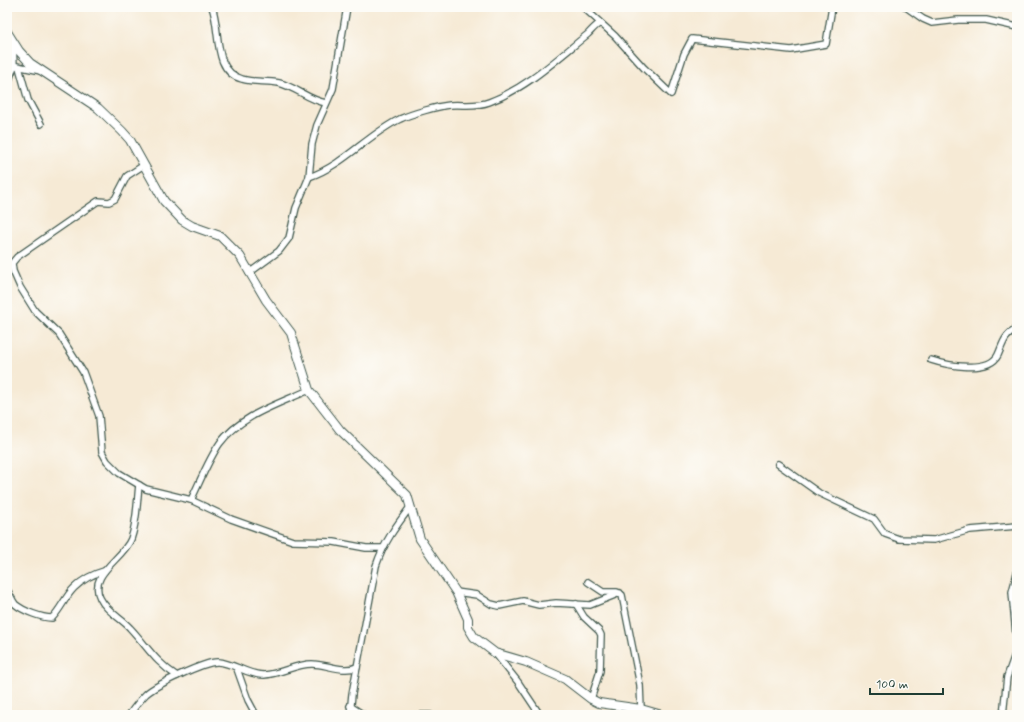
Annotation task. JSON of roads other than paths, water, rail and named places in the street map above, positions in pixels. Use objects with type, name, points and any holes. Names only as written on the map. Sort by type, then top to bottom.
[{"type":"street","points":[[212,7],[217,24],[221,55],[228,69],[233,75],[250,81],[278,82],[289,86],[309,98],[326,103]]},
{"type":"street","points":[[250,273],[279,250],[289,238],[298,203],[309,177],[314,134],[333,89],[347,7]]},
{"type":"street","points":[[583,7],[599,24],[615,36],[644,68],[671,94],[684,54],[692,39],[791,50],[811,48],[826,44],[831,7]]},
{"type":"street","points":[[906,7],[923,19],[932,23],[958,20],[986,20],[1017,27]]},
{"type":"street","points":[[309,177],[324,172],[345,158],[364,142],[400,119],[416,113],[450,105],[468,106],[488,103],[511,93],[540,74],[599,24]]},
{"type":"street","points":[[7,32],[25,58],[41,71],[106,114],[130,140],[155,188],[171,209],[182,220],[192,226],[220,236],[240,256],[266,300],[291,334],[309,390],[340,430],[407,495],[411,506],[416,532],[456,592],[471,632],[482,645],[494,653],[515,677],[540,715]]},
{"type":"street","points":[[12,41],[17,66],[28,100],[41,124]]},
{"type":"street","points":[[7,64],[41,71]]},
{"type":"street","points":[[7,86],[17,66]]},
{"type":"street","points":[[144,165],[127,176],[115,199],[109,202],[98,201],[12,262],[20,287],[35,311],[59,334],[87,380],[99,416],[100,442],[102,452],[107,461],[119,473],[139,485],[191,500],[231,519],[292,541],[334,542],[366,548],[382,548]]},
{"type":"street","points":[[931,360],[956,366],[988,364],[998,355],[1003,341],[1008,335],[1017,329]]},
{"type":"street","points":[[191,500],[218,447],[233,429],[269,408],[309,390]]},
{"type":"street","points":[[778,464],[819,492],[874,519],[889,536],[900,539],[934,540],[970,530],[1017,526]]},
{"type":"street","points":[[139,485],[131,540],[123,553],[104,571],[99,578],[98,590],[100,598],[118,619],[126,624],[138,636],[147,651],[177,676]]},
{"type":"street","points":[[350,715],[350,706],[373,578],[382,548],[411,506]]},
{"type":"street","points":[[7,590],[15,603],[21,607],[45,618],[52,618],[60,610],[74,588],[94,574],[104,571]]},
{"type":"street","points":[[1017,573],[1012,592],[1017,645]]},
{"type":"street","points":[[588,582],[603,592],[620,593]]},
{"type":"street","points":[[456,592],[478,595],[491,604],[499,606],[523,601],[539,605],[556,603],[590,605],[620,593]]},
{"type":"street","points":[[620,593],[623,597],[640,685],[641,710]]},
{"type":"street","points":[[576,604],[584,618],[601,635],[600,671],[591,699]]},
{"type":"street","points":[[1003,715],[1007,677],[1017,649]]},
{"type":"street","points":[[494,653],[519,660],[565,679],[591,699],[599,702],[662,715]]},
{"type":"street","points":[[129,715],[146,694],[177,676],[217,662],[251,673],[265,675],[302,664],[318,664],[350,669],[357,667]]},
{"type":"street","points":[[237,668],[248,700],[256,715]]},
{"type":"street","points":[[350,706],[364,715]]},
{"type":"street","points":[[417,715],[430,715]]}]
